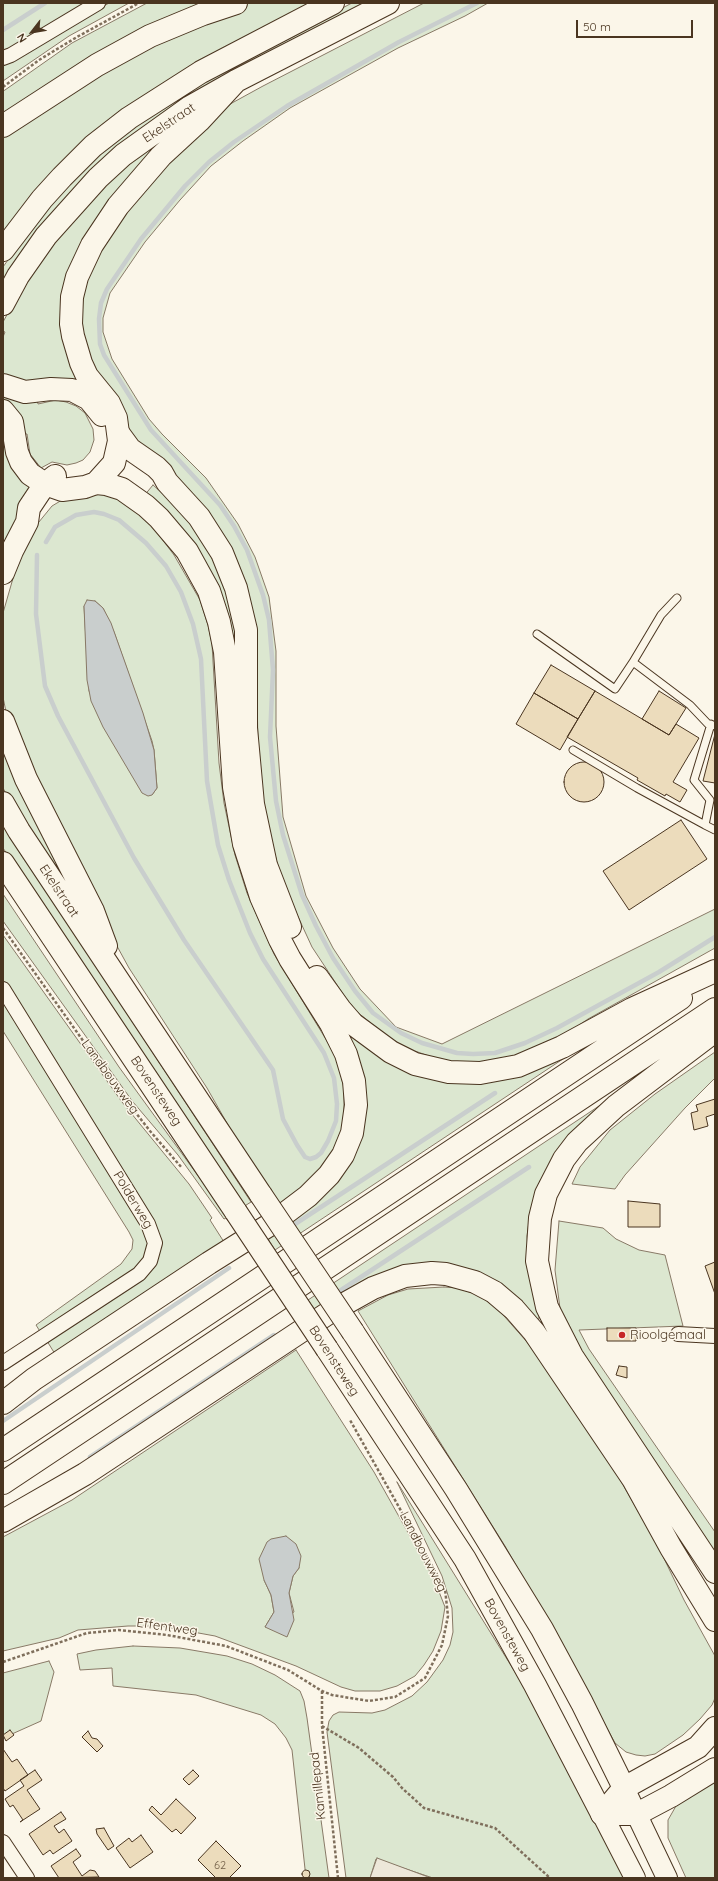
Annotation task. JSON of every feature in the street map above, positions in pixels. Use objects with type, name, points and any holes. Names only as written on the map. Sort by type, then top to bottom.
[{"type":"main road","points":[[3,126],[97,65],[150,36],[203,14],[236,3]]},
{"type":"main road","name":"Ekelstraat","points":[[3,250],[42,199],[62,178],[93,146],[129,118],[201,72],[332,3]]},
{"type":"main road","name":"Ekelstraat","points":[[3,304],[18,276],[46,236],[98,178],[123,155],[152,133],[190,108],[236,81],[388,3]]},
{"type":"main road","points":[[96,483],[114,463],[114,413],[102,394],[90,381],[81,363],[73,336],[71,324],[72,297],[77,277],[92,245],[118,206],[161,156],[199,121],[236,81]]},
{"type":"main road","points":[[3,385],[25,392],[64,389],[81,394],[96,405],[115,441],[156,479],[167,482],[192,508],[222,553],[236,588],[246,630],[246,728],[250,786],[263,853],[293,934],[320,981],[353,1024],[391,1052],[415,1064],[449,1072],[480,1073],[518,1066],[562,1047],[632,1009],[715,971]]},
{"type":"main road","points":[[3,411],[12,422],[17,452],[21,462],[30,474],[53,487],[74,490],[96,483],[106,484],[122,489],[146,506],[159,518],[187,551],[209,591],[219,622],[225,652],[232,773],[236,806],[244,844],[261,897],[280,940],[331,1024],[346,1054],[354,1081],[356,1112],[352,1133],[343,1156],[329,1175],[308,1196],[271,1224],[209,1263],[34,1379],[3,1403]]},
{"type":"main road","points":[[3,574],[12,551],[27,522],[29,508],[53,487],[54,476],[75,477],[90,470],[103,455],[107,446],[115,441]]},
{"type":"main road","points":[[3,720],[26,779],[93,911],[117,977],[456,1489],[542,1629],[582,1703],[667,1878]]},
{"type":"main road","name":"Ekelstraat","points":[[3,803],[19,831],[117,977]]},
{"type":"main road","name":"Bovensteweg","points":[[3,863],[465,1559],[535,1685],[635,1878]]},
{"type":"main road","points":[[3,1450],[715,976]]},
{"type":"main road","points":[[3,1483],[715,1009]]},
{"type":"main road","points":[[715,1031],[616,1106],[590,1129],[568,1153],[552,1178],[546,1194],[540,1218],[538,1261],[547,1307],[572,1356],[715,1572]]},
{"type":"main road","points":[[3,1521],[85,1474],[330,1312],[373,1288],[405,1276],[432,1273],[446,1274],[475,1282],[494,1292],[514,1309],[534,1332],[633,1478],[671,1548],[715,1620]]},
{"type":"main road","points":[[602,1814],[624,1788],[698,1747],[715,1728]]},
{"type":"main road","points":[[602,1814],[637,1814],[671,1796],[715,1769]]},
{"type":"street","points":[[3,58],[11,55],[55,27],[98,3]]},
{"type":"street","name":"Polderweg","points":[[3,989],[148,1224],[155,1244],[150,1261],[138,1274],[3,1363]]},
{"type":"street","points":[[678,1334],[715,1336]]},
{"type":"street","points":[[3,1842],[27,1878]]},
{"type":"lane","points":[[537,634],[615,689],[661,615],[677,598]]},
{"type":"lane","points":[[633,662],[690,705],[713,725],[694,780],[710,800],[705,825]]},
{"type":"lane","points":[[573,750],[637,788],[715,830]]},
{"type":"path","points":[[3,87],[39,60],[76,36],[139,3]]},
{"type":"path","name":"Landbouwweg","points":[[3,928],[118,1090],[150,1131],[184,1170]]},
{"type":"path","name":"Landbouwweg","points":[[322,1691],[332,1695],[369,1701],[395,1697],[425,1678],[442,1645],[448,1616],[445,1589],[349,1419]]},
{"type":"path","name":"Effentweg","points":[[3,1662],[87,1633],[127,1631],[167,1635],[226,1646],[288,1670],[322,1691]]},
{"type":"path","name":"Kamillepad","points":[[322,1691],[322,1726],[338,1878]]},
{"type":"path","points":[[322,1726],[359,1748],[393,1777],[402,1788],[424,1808],[495,1828],[550,1878]]},
{"type":"green space","points":[[3,3],[85,3],[3,52]]},
{"type":"green space","points":[[109,3],[129,3],[69,36],[3,81],[3,65],[20,57]]},
{"type":"green space","points":[[147,3],[218,3],[3,114],[3,91],[72,43]]},
{"type":"green space","points":[[248,3],[315,3],[197,64],[3,234],[3,135],[49,100],[223,11]]},
{"type":"green space","points":[[352,3],[369,3],[195,93],[3,284],[3,267],[38,217],[106,147],[136,124],[240,61]]},
{"type":"green space","points":[[424,3],[488,3],[465,16],[398,48],[290,108],[243,141],[211,166],[145,242],[110,293],[103,318],[103,332],[112,359],[149,419],[206,478],[238,524],[255,557],[269,597],[276,651],[276,726],[283,817],[306,896],[333,948],[360,989],[396,1027],[442,1044],[715,909],[715,948],[588,1019],[566,1034],[528,1052],[505,1059],[483,1063],[461,1064],[437,1059],[415,1051],[389,1038],[356,1011],[312,947],[288,895],[279,870],[267,824],[261,783],[258,746],[256,643],[252,612],[140,450],[92,371],[77,304],[113,221],[207,120],[232,103],[263,86]]},
{"type":"green space","points":[[174,128],[72,277],[83,380],[32,384],[3,377],[3,337],[5,332],[3,331],[3,322],[15,300],[55,239],[121,169]]},
{"type":"green space","points":[[3,394],[37,399],[38,404],[56,400],[76,406],[85,413],[93,429],[94,440],[90,452],[83,460],[76,463],[67,465],[52,462],[41,468],[30,454],[27,434],[23,434],[3,401]]},
{"type":"green space","points":[[3,428],[35,488],[3,545]]},
{"type":"green space","points":[[153,485],[172,502],[189,521],[201,538],[222,577],[232,611],[239,654],[244,777],[256,848],[277,909],[289,937],[307,970],[335,1011],[370,1044],[387,1054],[437,1076],[458,1080],[482,1080],[517,1073],[576,1047],[578,1049],[275,1250],[266,1236],[296,1215],[329,1184],[343,1167],[354,1146],[361,1111],[360,1080],[350,1050],[341,1032],[285,939],[263,889],[244,819],[239,785],[230,646],[222,611],[210,581],[188,543],[162,513],[143,497]]},
{"type":"green space","points":[[107,493],[124,499],[153,527],[174,555],[200,600],[212,644],[219,763],[224,803],[235,855],[247,893],[274,954],[330,1046],[338,1063],[344,1088],[344,1121],[339,1139],[329,1157],[317,1173],[302,1187],[278,1205],[257,1176],[207,1088],[129,968],[84,886],[8,722],[3,697],[3,613],[18,561],[34,528],[52,506],[62,500]],"holes":[[[95,601],[103,608],[114,632],[152,741],[157,788],[152,795],[89,691],[84,606]]]},
{"type":"green space","points":[[3,738],[90,917],[18,815],[3,788]]},
{"type":"green space","points":[[3,825],[251,1202],[243,1207],[3,848]]},
{"type":"green space","points":[[3,894],[119,1067],[228,1217],[224,1219],[178,1155],[133,1102],[3,921]]},
{"type":"green space","points":[[3,935],[122,1102],[189,1184],[212,1218],[210,1220],[224,1242],[55,1354],[47,1341],[149,1272],[151,1219],[3,981]]},
{"type":"green space","points":[[3,999],[143,1223],[150,1246],[144,1263],[41,1333],[36,1325],[121,1264],[132,1249],[133,1240],[3,1031]]},
{"type":"green space","points":[[715,1052],[715,1078],[685,1108],[625,1175],[615,1189],[572,1184],[580,1167],[610,1130],[655,1094]]},
{"type":"green space","points":[[602,1104],[540,1181],[531,1208],[527,1236],[529,1266],[540,1310],[538,1324],[443,1268],[316,1311],[308,1300]]},
{"type":"green space","points":[[559,1221],[603,1228],[616,1239],[639,1250],[665,1255],[683,1326],[579,1330],[589,1349],[715,1532],[715,1558],[587,1367],[561,1316],[555,1270]]},
{"type":"green space","points":[[444,1287],[458,1288],[478,1295],[497,1308],[534,1350],[618,1476],[658,1546],[684,1600],[715,1656],[715,1698],[712,1705],[683,1735],[655,1754],[645,1756],[636,1755],[626,1752],[615,1743],[505,1546],[358,1311],[388,1295],[408,1289]]},
{"type":"green space","points":[[296,1350],[374,1472],[434,1579],[445,1607],[441,1631],[433,1651],[415,1676],[397,1686],[380,1691],[355,1691],[341,1687],[296,1666],[215,1636],[160,1626],[128,1626],[78,1630],[59,1638],[3,1651],[3,1537],[72,1500]],"holes":[[[299,1568],[293,1576],[289,1593],[294,1612],[265,1627],[274,1612],[271,1595],[264,1580]]]},
{"type":"green space","points":[[397,1482],[533,1701],[627,1878],[433,1878],[376,1859],[370,1878],[346,1878],[327,1732],[329,1721],[333,1715],[339,1712],[372,1713],[385,1710],[412,1696],[427,1682],[443,1660],[450,1645],[453,1632],[452,1608],[442,1576]]},
{"type":"green space","points":[[133,1646],[180,1648],[227,1656],[252,1664],[275,1675],[300,1691],[304,1701],[307,1718],[329,1878],[306,1878],[292,1750],[286,1738],[275,1724],[261,1715],[196,1695],[113,1686],[112,1668],[80,1670],[77,1654],[96,1650]]},
{"type":"green space","points":[[49,1661],[54,1672],[41,1721],[3,1738],[3,1673]]},
{"type":"green space","points":[[715,1778],[715,1878],[686,1878],[668,1838],[668,1820],[676,1806]]},
{"type":"shaded area","points":[[87,600],[95,601],[103,608],[111,623],[143,713],[154,750],[157,788],[152,795],[148,796],[142,793],[103,727],[91,701],[87,680],[84,606]]},
{"type":"shaded area","points":[[286,1536],[296,1544],[301,1556],[299,1568],[293,1576],[289,1593],[294,1620],[287,1637],[265,1627],[274,1612],[271,1595],[264,1580],[259,1559],[267,1542],[271,1539]]},
{"type":"shaded area","points":[[377,1858],[431,1878],[370,1878]]},
{"type":"building","points":[[551,665],[595,691],[578,719],[534,693]]},
{"type":"building","points":[[595,691],[669,735],[676,724],[699,738],[673,782],[687,790],[680,802],[666,794],[665,796],[637,780],[638,778],[567,737]]},
{"type":"building","points":[[659,691],[686,708],[669,735],[642,719]]},
{"type":"building","points":[[534,693],[578,719],[560,750],[516,724]]},
{"type":"building","points":[[715,734],[715,783],[703,781]]},
{"type":"building","points":[[584,762],[592,764],[598,768],[602,774],[604,782],[602,790],[598,796],[592,800],[584,802],[576,800],[570,796],[566,790],[564,782],[566,774],[570,768],[576,764]]},
{"type":"building","points":[[681,820],[707,859],[629,910],[603,871]]},
{"type":"building","points":[[715,1099],[715,1114],[706,1117],[708,1126],[694,1130],[691,1113],[698,1111],[696,1105]]},
{"type":"building","points":[[628,1201],[660,1204],[660,1227],[628,1227]]},
{"type":"building","points":[[715,1262],[715,1294],[705,1266]]},
{"type":"building","name":"Rioolgemaal","points":[[607,1328],[636,1328],[636,1341],[607,1341]]},
{"type":"building","points":[[619,1366],[627,1367],[627,1378],[616,1375]]},
{"type":"building","points":[[10,1730],[14,1735],[6,1741],[3,1735]]},
{"type":"building","points":[[88,1731],[92,1738],[97,1739],[103,1746],[97,1752],[82,1737]]},
{"type":"building","points":[[3,1749],[12,1762],[17,1759],[28,1775],[5,1791],[3,1788]]},
{"type":"building","points":[[35,1770],[42,1780],[27,1790],[40,1809],[20,1822],[23,1820],[13,1805],[10,1807],[5,1799],[24,1786],[20,1780]]},
{"type":"building","points":[[193,1770],[199,1776],[189,1785],[183,1779]]},
{"type":"building","points":[[176,1799],[196,1818],[181,1834],[176,1829],[172,1832],[149,1810],[152,1806],[161,1815]]},
{"type":"building","points":[[61,1812],[66,1819],[54,1826],[59,1833],[64,1829],[72,1841],[53,1854],[50,1850],[43,1855],[29,1834]]},
{"type":"building","points":[[104,1828],[114,1846],[108,1850],[97,1834],[96,1829]]},
{"type":"building","points":[[141,1835],[153,1852],[130,1868],[116,1848],[129,1838],[132,1842]]},
{"type":"building","points":[[216,1841],[241,1866],[229,1878],[216,1878],[198,1860]]},
{"type":"building","points":[[76,1849],[81,1856],[73,1862],[82,1876],[90,1870],[95,1871],[99,1877],[59,1878],[51,1866]]},
{"type":"building","points":[[304,1870],[308,1870],[310,1874],[308,1878],[304,1878],[302,1876],[302,1872]]},
{"type":"waterway","points":[[3,30],[45,3]]},
{"type":"waterway","points":[[477,3],[399,42],[287,106],[234,142],[209,162],[185,186],[141,239],[107,289],[101,303],[99,319],[100,344],[104,355],[151,430],[220,505],[234,526],[247,550],[263,595],[269,620],[273,670],[270,737],[276,801],[283,835],[302,895],[316,926],[333,958],[355,991],[373,1013],[401,1033],[422,1043],[457,1053],[495,1053],[525,1043],[557,1028],[659,972],[715,937]]},
{"type":"waterway","points":[[37,555],[36,614],[45,686],[58,716],[134,858],[184,940],[273,1070],[283,1119],[297,1145],[305,1157],[310,1159],[316,1157],[321,1153],[328,1141],[336,1121],[337,1104],[334,1078],[324,1053],[263,959],[250,933],[229,880],[218,845],[207,781],[201,659],[193,624],[181,592],[166,566],[146,543],[119,520],[104,514],[94,512],[76,515],[55,527],[46,542]]},
{"type":"waterway","points":[[289,1228],[495,1093]]},
{"type":"waterway","points":[[335,1294],[529,1167]]},
{"type":"waterway","points":[[3,1421],[229,1268]]},
{"type":"waterway","points":[[90,1457],[274,1335]]},
{"type":"place","name":"Rioolgemaal","points":[[622,1335]]}]
